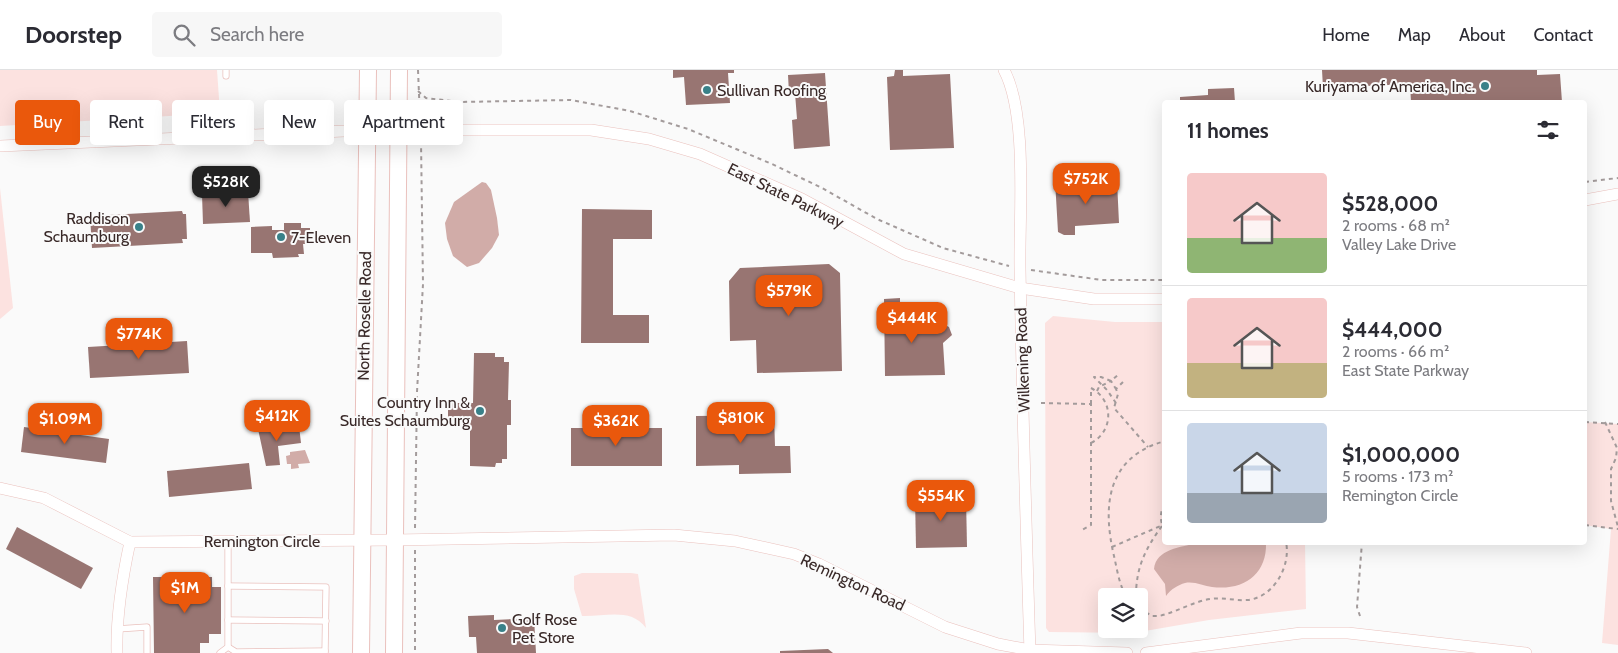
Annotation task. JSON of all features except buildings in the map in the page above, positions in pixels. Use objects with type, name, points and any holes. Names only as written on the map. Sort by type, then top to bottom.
[{"type":"main road","name":"North Roselle Road","points":[[368,70],[368,100]]},
{"type":"main road","name":"North Roselle Road","points":[[398,100],[399,70]]},
{"type":"main road","name":"North Roselle Road","points":[[361,653],[367,145]]},
{"type":"main road","name":"North Roselle Road","points":[[394,653],[398,145]]},
{"type":"street","name":"Wilkening Road","points":[[1004,70],[1010,82],[1018,132],[1020,288],[1030,652]]},
{"type":"street","name":"East State Parkway","points":[[463,129],[591,130],[649,139],[700,154],[754,177],[904,254],[1020,288],[1094,300],[1162,299]]},
{"type":"street","name":"East State Parkway","points":[[0,146],[344,131]]},
{"type":"street","points":[[1587,200],[1618,194]]},
{"type":"street","name":"Remington Circle","points":[[0,488],[44,498],[130,542],[394,540]]},
{"type":"street","name":"Remington Road","points":[[394,540],[674,534],[735,541],[794,554],[820,564],[944,627],[998,644],[1030,652],[1127,653]]},
{"type":"street","points":[[117,653],[117,629],[122,582],[130,542]]},
{"type":"street","points":[[1146,653],[1301,633],[1348,633],[1526,653]]},
{"type":"lane","points":[[228,541],[228,647]]},
{"type":"lane","points":[[228,586],[326,587],[325,652],[236,652],[228,647]]},
{"type":"lane","points":[[228,620],[326,621]]},
{"type":"lane","points":[[117,629],[147,627],[147,653]]},
{"type":"lane","points":[[220,653],[228,647]]},
{"type":"path","points":[[418,70],[418,91]]},
{"type":"path","points":[[415,517],[423,284],[423,171]]},
{"type":"path","points":[[1587,182],[1618,178]]},
{"type":"path","points":[[1040,272],[1102,280],[1162,280]]},
{"type":"path","points":[[1097,391],[1099,387],[1103,387],[1119,374]]},
{"type":"path","points":[[1116,403],[1094,377],[1101,377],[1111,381],[1118,394],[1116,403],[1114,408],[1148,447]]},
{"type":"path","points":[[1116,388],[1123,382]]},
{"type":"path","points":[[1080,531],[1091,525],[1091,443],[1091,404],[1091,388],[1097,391],[1106,403],[1108,420],[1106,429],[1098,439],[1091,443]]},
{"type":"path","points":[[1041,403],[1091,404]]},
{"type":"path","points":[[1587,422],[1618,424]]},
{"type":"path","points":[[1587,525],[1618,528],[1612,501],[1612,469],[1617,448],[1605,422]]},
{"type":"path","points":[[1124,588],[1112,547],[1107,517],[1110,488],[1125,466],[1148,447],[1162,442]]},
{"type":"path","points":[[1112,547],[1162,525]]},
{"type":"path","points":[[1136,588],[1140,563],[1148,546],[1162,526]]},
{"type":"path","points":[[1148,614],[1152,616],[1159,616],[1210,599],[1259,598],[1278,580],[1287,562],[1286,545]]},
{"type":"path","points":[[1360,616],[1357,607],[1362,545]]},
{"type":"path","points":[[415,578],[416,653]]},
{"type":"shaded area","points":[[0,70],[217,70],[219,100],[172,100],[172,116],[162,116],[162,100],[90,100],[90,121],[80,121],[80,100],[15,100],[15,125],[0,126]]},
{"type":"shaded area","points":[[482,182],[486,183],[491,190],[499,235],[492,248],[479,263],[467,267],[453,256],[447,239],[445,223],[454,202]]},
{"type":"shaded area","points":[[0,188],[13,308],[0,319]]},
{"type":"shaded area","points":[[1053,316],[1115,322],[1162,322],[1162,545],[1305,545],[1306,609],[1209,620],[1148,630],[1148,588],[1098,588],[1098,633],[1049,632],[1046,628],[1045,323]]},
{"type":"shaded area","points":[[1587,422],[1618,424],[1618,645],[1602,643],[1611,529],[1587,525]]},
{"type":"shaded area","points":[[305,450],[310,463],[298,464],[299,468],[291,469],[291,464],[287,464],[286,456],[290,455],[290,452]]},
{"type":"shaded area","points":[[1190,545],[1266,545],[1265,554],[1258,572],[1243,583],[1223,588],[1185,583],[1170,591],[1166,596],[1165,584],[1154,569],[1159,557],[1177,548]]},
{"type":"shaded area","points":[[582,573],[638,574],[646,628],[640,621],[625,615],[582,616],[574,589],[574,576]]},
{"type":"place","name":"Kuriyama of America, Inc.","points":[[1485,86]]},
{"type":"place","name":"Sullivan Roofing","points":[[707,90]]},
{"type":"place","name":"Raddison Schaumburg","points":[[139,227]]},
{"type":"place","name":"7-Eleven","points":[[281,237]]},
{"type":"place","name":"Country Inn & Suites Schaumburg","points":[[480,411]]},
{"type":"place","name":"Golf Rose Pet Store","points":[[502,628]]}]
